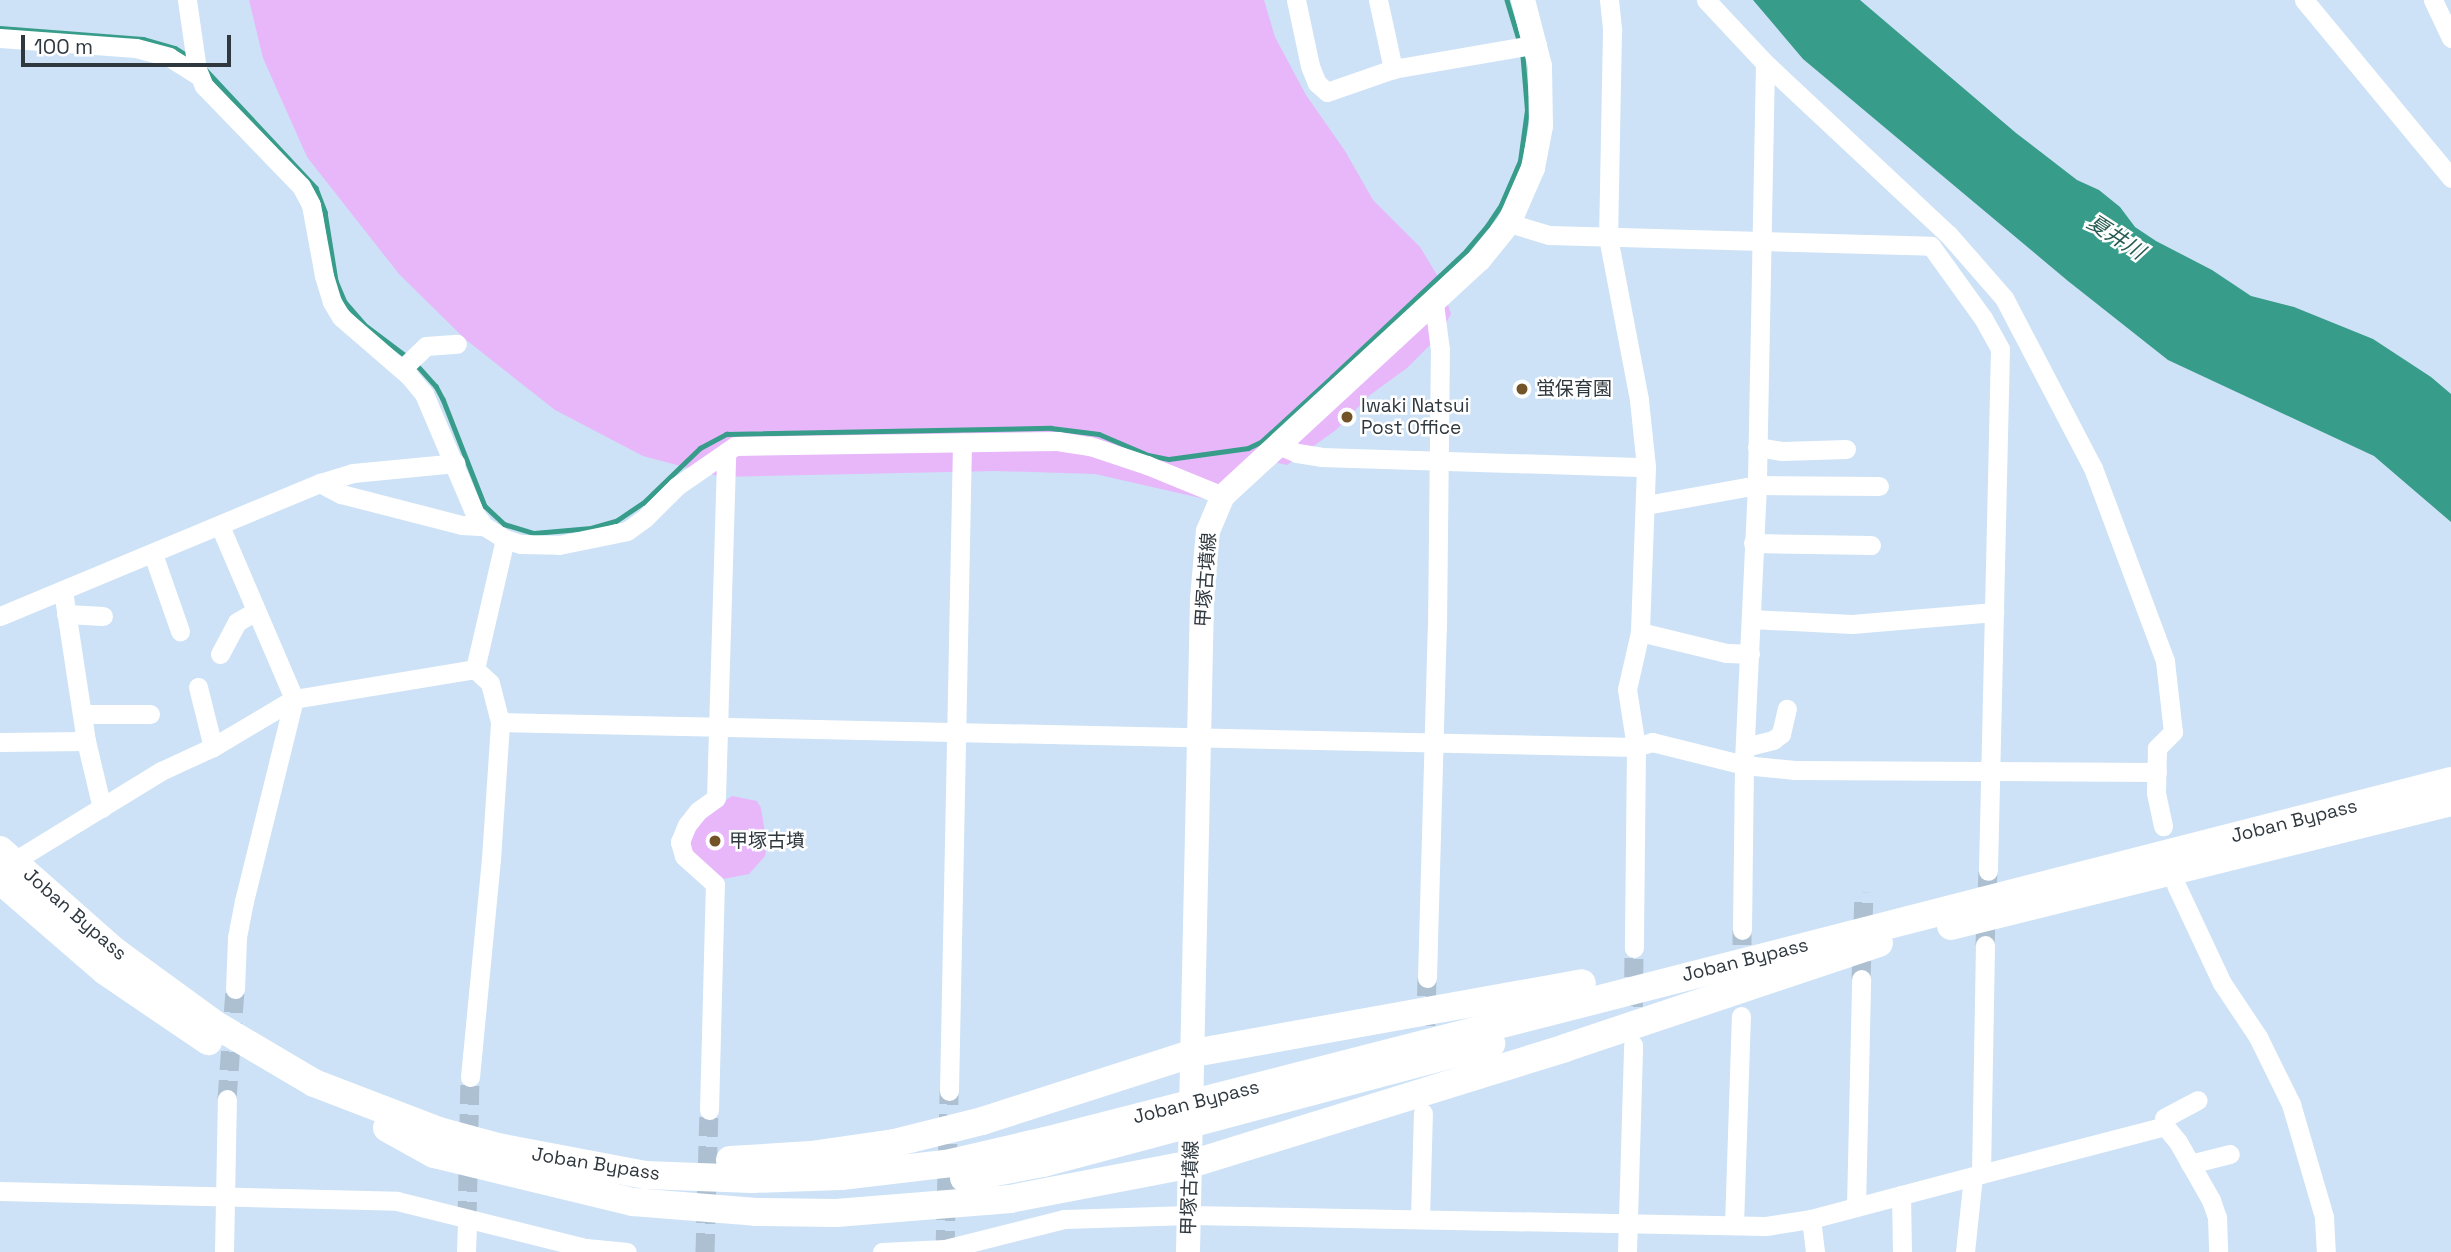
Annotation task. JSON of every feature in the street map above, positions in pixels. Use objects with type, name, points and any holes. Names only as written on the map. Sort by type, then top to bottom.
[{"type":"highway","name":"Joban Bypass","points":[[12,852],[113,950],[216,1025],[314,1083],[439,1131],[498,1147],[645,1175],[790,1178],[841,1176],[951,1163],[1158,1123],[1881,943],[2199,855],[2451,781]]},
{"type":"highway","name":"Joban Bypass","points":[[1229,1105],[1986,884],[2199,855],[2451,802]]},
{"type":"highway","name":"Joban Bypass","points":[[0,880],[105,971],[210,1043],[299,1092],[387,1128],[486,1160],[559,1176],[638,1187],[766,1196],[840,1196],[952,1180],[1043,1163],[1158,1123]]},
{"type":"highway","points":[[439,1131],[615,1158],[707,1161],[811,1155],[894,1143],[958,1127],[1194,1053],[1570,985],[1696,959],[1935,902],[1986,884]]},
{"type":"highway","points":[[387,1128],[435,1154],[609,1198],[756,1212],[836,1213],[969,1204],[1089,1186],[1191,1164],[1578,1044],[1881,943]]},
{"type":"main road","name":"甲塚古墳線","points":[[1188,1252],[1202,740],[1202,599],[1208,531],[1223,496],[1276,444],[1356,377],[1434,303],[1479,260],[1509,223],[1534,169],[1541,125],[1542,85],[1526,46],[1523,0]]},
{"type":"street","points":[[187,0],[197,67],[204,86],[301,186],[311,205],[324,276],[332,302],[341,317],[407,363],[456,463],[456,473],[484,526]]},
{"type":"street","points":[[1296,0],[1310,66],[1321,90],[1327,92],[1393,69],[1526,46]]},
{"type":"street","points":[[1378,0],[1393,69]]},
{"type":"street","points":[[1609,0],[1612,31],[1608,237],[1639,400],[1646,467],[1640,632],[1627,690],[1636,747],[1634,948]]},
{"type":"street","points":[[1706,0],[1765,63],[1931,219],[2004,298],[2016,319],[2093,468],[2165,661],[2173,732],[2157,748],[2156,793],[2163,826]]},
{"type":"street","points":[[2304,0],[2451,178]]},
{"type":"street","points":[[2433,0],[2451,38]]},
{"type":"street","points":[[0,38],[136,48],[197,67]]},
{"type":"street","points":[[1742,930],[1752,542],[1757,485],[1759,244],[1765,63]]},
{"type":"street","points":[[1931,219],[1934,251],[1983,318],[2000,349],[1986,884]]},
{"type":"street","points":[[1509,223],[1549,235],[1934,251],[2016,319]]},
{"type":"street","points":[[1427,978],[1437,629],[1440,351],[1434,303]]},
{"type":"street","points":[[407,363],[432,344],[457,344]]},
{"type":"street","points":[[320,482],[341,494],[462,525],[484,526],[505,539],[520,544],[559,545],[627,531],[645,519],[677,486],[735,446],[1057,441],[1090,446],[1147,464],[1223,496]]},
{"type":"street","points":[[949,1091],[962,442]]},
{"type":"street","points":[[1276,444],[1297,453],[1321,457],[1646,467]]},
{"type":"street","points":[[1757,447],[1782,451],[1846,449]]},
{"type":"street","points":[[709,1110],[715,884],[684,856],[680,842],[698,811],[716,798],[726,452]]},
{"type":"street","points":[[0,616],[320,482],[353,473],[456,463]]},
{"type":"street","points":[[1646,505],[1757,485],[1879,486]]},
{"type":"street","points":[[220,526],[294,699],[244,901],[237,938],[235,989]]},
{"type":"street","points":[[475,669],[505,539]]},
{"type":"street","points":[[1752,542],[1871,545]]},
{"type":"street","points":[[153,554],[180,631]]},
{"type":"street","points":[[63,591],[86,741],[102,808]]},
{"type":"street","points":[[220,654],[237,622],[256,611]]},
{"type":"street","points":[[1751,619],[1852,624],[1994,612]]},
{"type":"street","points":[[66,614],[103,616]]},
{"type":"street","points":[[1640,632],[1726,653],[1750,654]]},
{"type":"street","points":[[12,852],[102,808],[161,771],[213,747],[294,699],[475,669]]},
{"type":"street","points":[[470,1077],[491,859],[500,722],[490,682],[475,669]]},
{"type":"street","points":[[198,687],[213,747]]},
{"type":"street","points":[[1745,756],[1781,734],[1787,709]]},
{"type":"street","points":[[82,714],[150,714]]},
{"type":"street","points":[[500,722],[958,731],[1202,740],[1636,747],[1660,743],[1882,773],[1989,769],[2157,772]]},
{"type":"street","points":[[0,742],[86,741]]},
{"type":"street","points":[[2176,885],[2222,983],[2259,1037],[2291,1104],[2324,1217],[2326,1252]]},
{"type":"street","points":[[1965,1252],[1977,1175],[1986,945]]},
{"type":"street","points":[[1856,1207],[1861,979]]},
{"type":"street","points":[[1734,1225],[1741,1016]]},
{"type":"street","points":[[1627,1252],[1633,1045]]},
{"type":"street","points":[[224,1252],[228,1099]]},
{"type":"street","points":[[2164,1118],[2199,1100]]},
{"type":"street","points":[[1420,1218],[1423,1114]]},
{"type":"street","points":[[882,1252],[945,1250],[1064,1219],[1189,1215],[1774,1226],[1811,1219],[2165,1126],[2190,1164],[2217,1217],[2218,1252]]},
{"type":"street","points":[[2190,1164],[2230,1154]]},
{"type":"street","points":[[0,1191],[397,1200],[419,1204],[467,1220],[586,1248],[627,1252]]},
{"type":"street","points":[[1901,1195],[1902,1252]]},
{"type":"street","points":[[1811,1219],[1815,1252]]},
{"type":"street","points":[[466,1252],[467,1220]]},
{"type":"shaded area","points":[[249,0],[1264,0],[1275,37],[1306,95],[1345,151],[1373,200],[1420,247],[1440,280],[1451,314],[1438,337],[1407,368],[1370,395],[1336,430],[1287,465],[1265,460],[1231,501],[1205,499],[1095,474],[996,471],[722,477],[643,456],[555,410],[465,339],[399,274],[307,157],[263,58]]},
{"type":"shaded area","points":[[732,796],[757,801],[761,808],[767,845],[765,856],[749,874],[723,879],[686,851],[693,823]]},
{"type":"water","name":"夏井川","points":[[1753,0],[1860,0],[2016,133],[2077,180],[2099,190],[2120,207],[2135,227],[2156,241],[2212,270],[2251,296],[2294,307],[2373,339],[2431,377],[2451,394],[2451,522],[2374,456],[2168,360],[2068,281],[1803,59]]},
{"type":"waterway","points":[[1507,0],[1520,43]]},
{"type":"waterway","points":[[0,28],[143,39],[175,48],[188,56]]},
{"type":"waterway","points":[[416,364],[436,386],[443,399],[485,506],[504,524],[534,533],[591,528],[616,521],[643,503],[700,448],[726,434],[1051,428],[1099,434],[1148,455],[1169,459],[1248,448],[1261,442],[1332,377],[1466,251],[1487,226],[1501,205],[1520,161],[1527,110],[1522,51]]},
{"type":"waterway","points":[[206,70],[316,188],[325,212],[336,281],[345,302],[365,325],[406,356]]},
{"type":"tunnel","points":[[1985,945],[1988,871]]},
{"type":"tunnel","points":[[1861,979],[1864,892]]},
{"type":"tunnel","points":[[1742,930],[1742,974]]},
{"type":"tunnel","points":[[1633,1035],[1634,948]]},
{"type":"tunnel","points":[[1425,1054],[1427,978]]},
{"type":"tunnel","points":[[227,1099],[235,989]]},
{"type":"tunnel","points":[[467,1220],[470,1077]]},
{"type":"tunnel","points":[[945,1249],[949,1091]]},
{"type":"tunnel","points":[[705,1252],[709,1110]]},
{"type":"place","name":"蛍保育園","points":[[1522,389]]},
{"type":"place","name":"Iwaki Natsui Post Office","points":[[1347,417]]},
{"type":"place","name":"甲塚古墳","points":[[715,841]]}]
